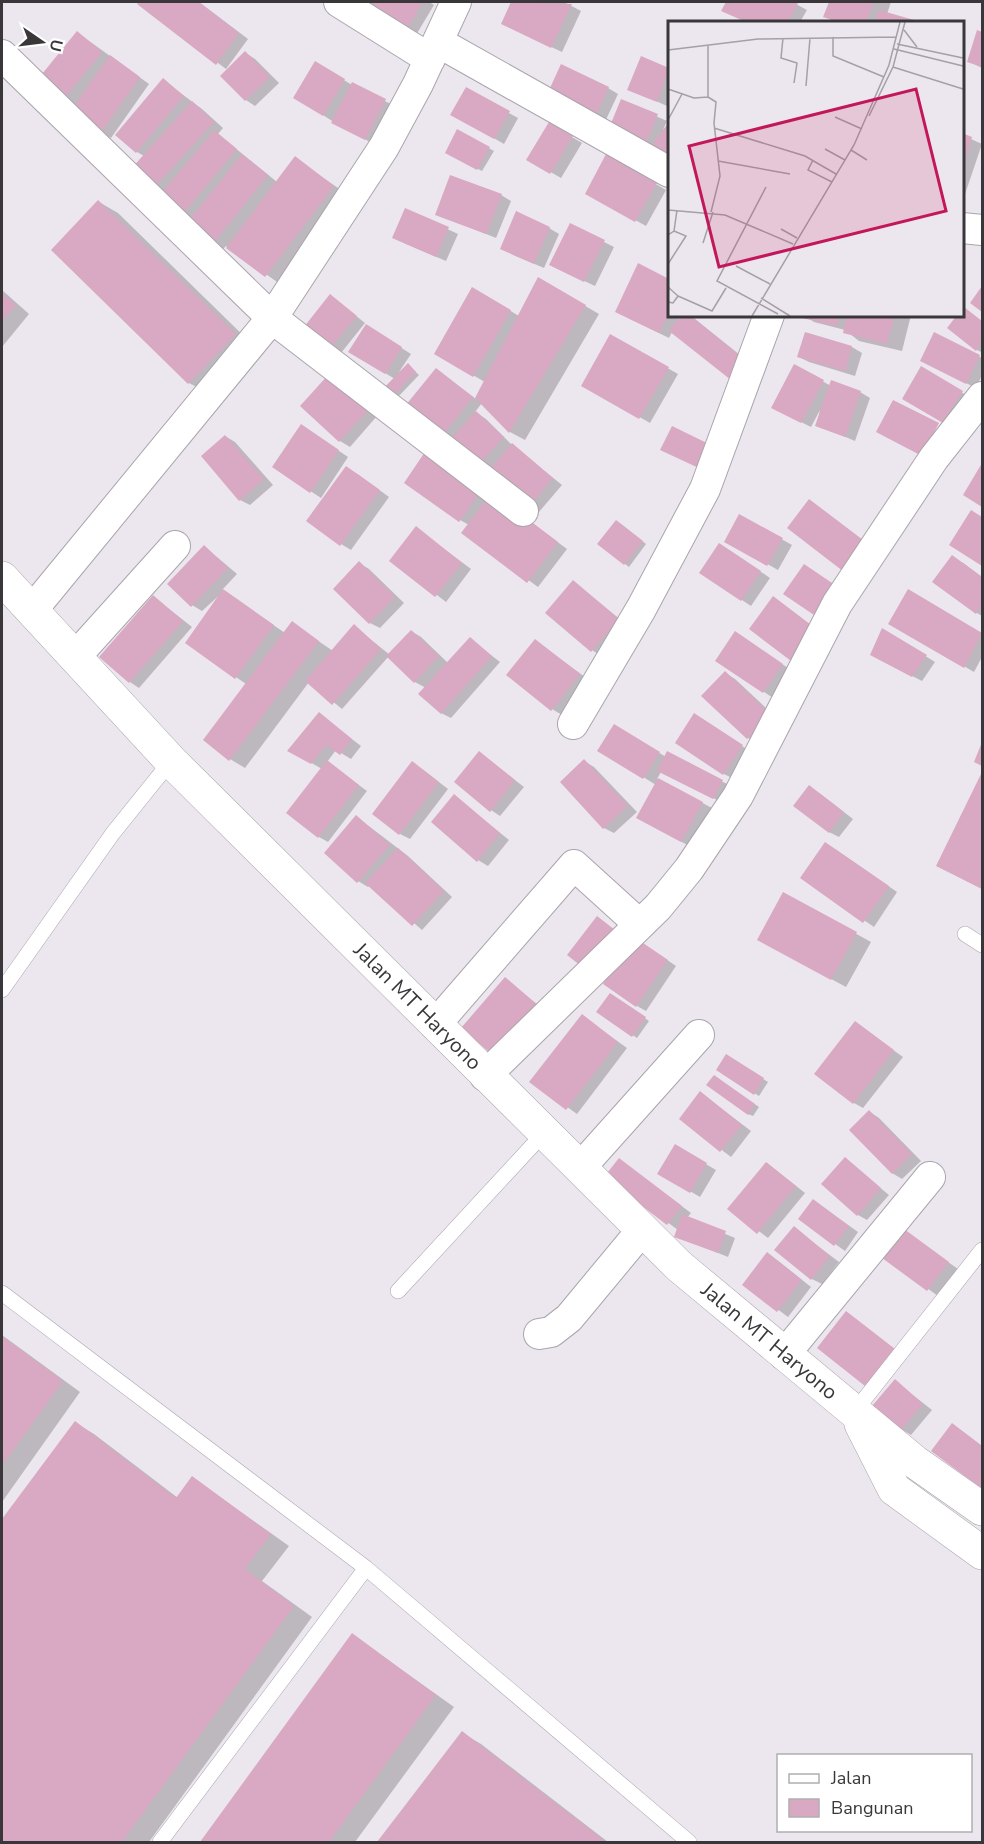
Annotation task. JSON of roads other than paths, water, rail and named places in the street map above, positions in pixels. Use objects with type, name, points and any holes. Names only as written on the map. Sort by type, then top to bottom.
[{"type":"main road","name":"Jalan MT Haryono","points":[[2,578],[171,761],[485,1076],[679,1266],[915,1462],[982,1509]]},
{"type":"main road","name":"Jalan MT Haryono","points":[[855,1411],[894,1489],[982,1552]]},
{"type":"street","points":[[339,2],[668,171]]},
{"type":"street","points":[[33,609],[272,318],[366,176],[434,50],[456,2]]},
{"type":"street","points":[[2,55],[272,318],[523,511]]},
{"type":"street","points":[[963,228],[982,230]]},
{"type":"street","points":[[573,724],[641,609],[705,489],[769,316]]},
{"type":"street","points":[[485,1076],[658,907],[688,869],[738,796],[837,604],[934,458],[982,397]]},
{"type":"street","points":[[76,656],[175,546]]},
{"type":"street","points":[[435,1025],[574,865],[639,924]]},
{"type":"street","points":[[580,1168],[699,1035]]},
{"type":"street","points":[[784,1355],[930,1177]]},
{"type":"street","points":[[539,1334],[551,1332],[569,1318],[642,1230]]},
{"type":"lane","points":[[2,990],[113,833],[171,761]]},
{"type":"lane","points":[[965,934],[982,945]]},
{"type":"lane","points":[[398,1291],[544,1132]]},
{"type":"lane","points":[[855,1411],[982,1250]]},
{"type":"lane","points":[[2,1293],[366,1568],[689,1842]]},
{"type":"lane","points":[[160,1842],[366,1568]]}]
